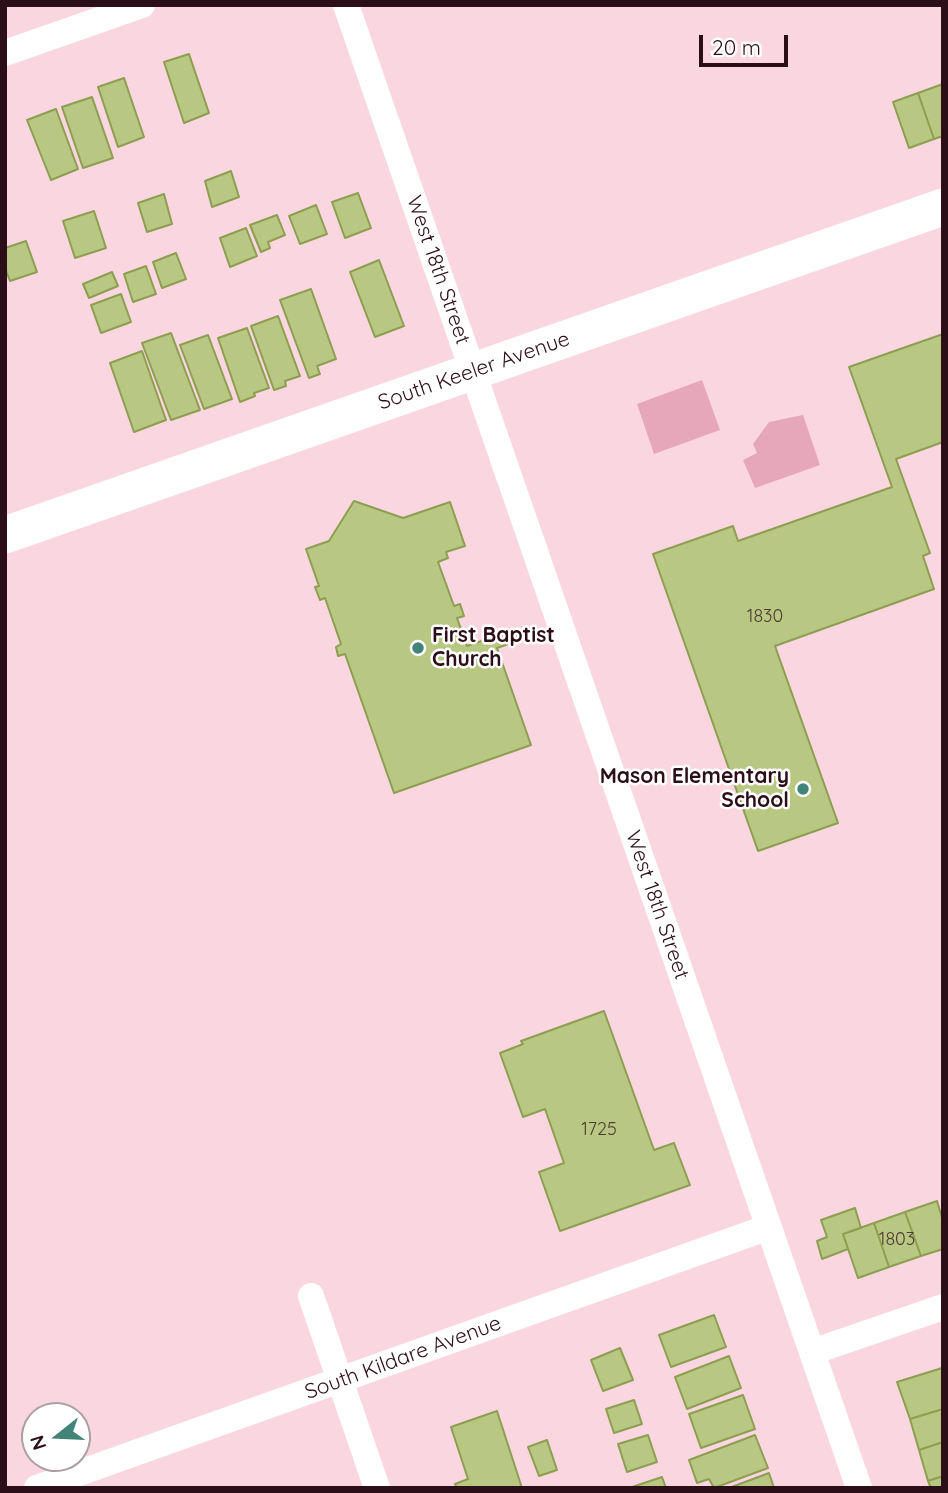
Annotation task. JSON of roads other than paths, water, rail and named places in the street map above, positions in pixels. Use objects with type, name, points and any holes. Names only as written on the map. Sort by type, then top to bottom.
[{"type":"street","points":[[5,53],[142,5]]},
{"type":"street","name":"West 18th Street","points":[[346,5],[859,1488]]},
{"type":"street","name":"South Keeler Avenue","points":[[5,535],[943,207]]},
{"type":"street","name":"South Kildare Avenue","points":[[37,1488],[769,1227]]},
{"type":"street","points":[[311,1296],[377,1488]]},
{"type":"street","points":[[812,1352],[943,1307]]},
{"type":"place","name":"First Baptist Church","points":[[418,648]]},
{"type":"place","name":"Mason Elementary School","points":[[803,789]]}]
